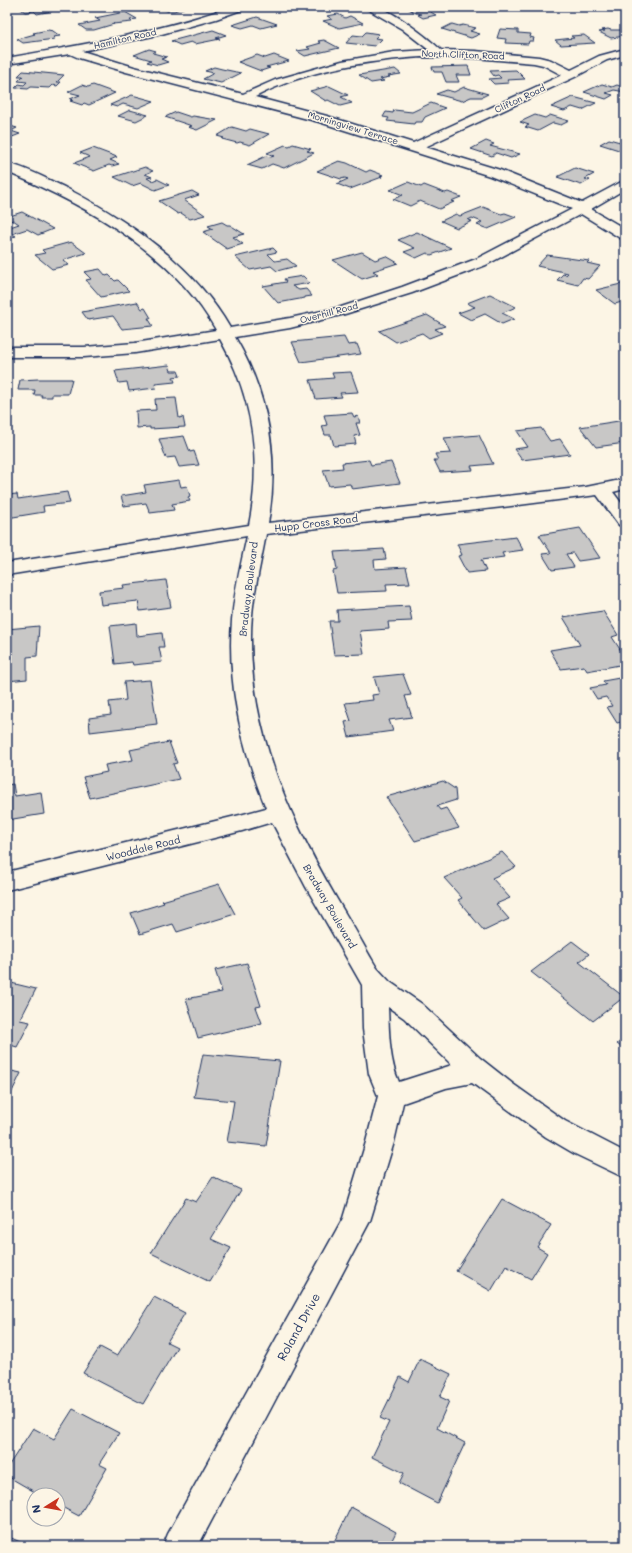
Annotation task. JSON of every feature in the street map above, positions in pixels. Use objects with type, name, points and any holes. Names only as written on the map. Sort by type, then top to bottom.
[{"type":"street","name":"Hamilton Road","points":[[7,61],[71,50],[178,26],[240,7]]},
{"type":"street","points":[[369,7],[402,24],[423,39],[437,53]]},
{"type":"street","name":"Morningview Terrace","points":[[71,50],[83,56],[123,68],[323,119],[415,147],[521,182],[560,197],[582,208],[625,235]]},
{"type":"street","name":"Clifton Road","points":[[415,147],[571,75],[603,58],[625,52]]},
{"type":"street","name":"North Clifton Road","points":[[245,98],[253,92],[335,64],[381,56],[437,53],[487,55],[543,61],[603,58]]},
{"type":"street","name":"North Clifton Road","points":[[543,61],[571,75]]},
{"type":"street","name":"Bradway Boulevard","points":[[7,167],[74,197],[127,229],[158,253],[183,276],[204,300],[239,355],[250,386],[262,429],[264,460],[262,496],[246,592],[241,634],[242,667],[254,738],[264,778],[278,812],[320,889],[375,983],[412,1011],[476,1071],[548,1124],[625,1166]]},
{"type":"street","name":"Overhill Road","points":[[7,352],[110,351],[227,334],[318,317],[365,304],[481,262],[625,184]]},
{"type":"street","name":"Hupp Cross Road","points":[[7,569],[256,530],[503,502],[602,489],[625,484]]},
{"type":"street","points":[[602,489],[625,521]]},
{"type":"street","name":"Wooddale Road","points":[[7,881],[242,823],[278,812]]},
{"type":"street","points":[[375,983],[376,1028],[382,1074],[391,1096],[445,1078],[476,1071]]},
{"type":"street","name":"Roland Drive","points":[[180,1546],[356,1221],[380,1142],[391,1096]]},
{"type":"building","points":[[18,7],[46,7],[52,11],[37,14],[34,11],[25,12]]},
{"type":"building","points":[[160,7],[186,7],[174,11],[167,11]]},
{"type":"building","points":[[288,7],[326,7],[327,10],[290,11]]},
{"type":"building","points":[[437,7],[441,9],[429,11],[436,15],[423,18],[418,15],[421,14],[407,8]]},
{"type":"building","points":[[125,12],[137,19],[130,20],[132,22],[113,24],[94,30],[86,30],[79,25],[100,21],[95,18]]},
{"type":"building","points":[[338,14],[345,18],[350,16],[363,23],[339,28],[323,21],[332,19],[327,16]]},
{"type":"building","points":[[257,17],[277,24],[261,28],[253,25],[242,28],[232,25]]},
{"type":"building","points":[[452,24],[476,28],[470,31],[480,34],[471,38],[442,29]]},
{"type":"building","points":[[500,29],[518,30],[518,33],[531,34],[530,37],[534,38],[533,41],[529,41],[528,44],[505,43],[506,39],[497,38]]},
{"type":"building","points":[[608,29],[625,30],[625,36],[611,38],[599,32]]},
{"type":"building","points":[[48,30],[53,31],[60,36],[53,37],[55,39],[23,43],[17,39],[35,34],[33,33]]},
{"type":"building","points":[[213,30],[226,35],[216,38],[220,39],[195,44],[191,42],[180,45],[171,41]]},
{"type":"building","points":[[366,32],[379,34],[375,38],[382,39],[375,46],[346,43],[353,35],[362,36]]},
{"type":"building","points":[[584,35],[595,43],[561,45],[555,40],[574,38],[571,36]]},
{"type":"building","points":[[324,40],[339,48],[305,56],[297,51],[310,49],[307,47],[321,43],[318,41]]},
{"type":"building","points":[[149,49],[156,51],[153,53],[167,57],[161,59],[168,62],[158,65],[147,62],[151,60],[134,55]]},
{"type":"building","points":[[257,55],[265,58],[274,55],[289,61],[266,67],[270,68],[261,71],[238,62]]},
{"type":"building","points":[[468,66],[471,75],[456,75],[459,82],[446,82],[442,72],[434,72],[432,67]]},
{"type":"building","points":[[214,67],[241,73],[221,83],[203,79],[214,73],[205,71]]},
{"type":"building","points":[[395,69],[401,74],[380,79],[384,81],[371,83],[359,75]]},
{"type":"building","points":[[516,70],[525,79],[507,80],[509,83],[494,84],[489,79],[501,78],[498,75],[494,76],[490,71]]},
{"type":"building","points":[[23,71],[64,75],[57,82],[61,82],[57,86],[53,85],[50,88],[15,88],[19,84],[24,85],[27,82],[18,81],[23,76],[18,76]]},
{"type":"building","points":[[602,84],[612,87],[617,85],[625,88],[625,92],[614,90],[606,93],[613,95],[606,99],[584,92]]},
{"type":"building","points":[[82,85],[88,87],[93,85],[115,93],[89,105],[84,103],[82,105],[70,101],[73,100],[70,99],[80,95],[68,92]]},
{"type":"building","points":[[329,86],[348,95],[341,97],[352,103],[340,106],[328,100],[326,101],[310,91]]},
{"type":"building","points":[[464,87],[488,94],[482,97],[471,97],[462,101],[436,94],[447,90],[454,92]]},
{"type":"building","points":[[132,95],[154,101],[138,108],[123,104],[117,107],[110,105]]},
{"type":"building","points":[[573,97],[596,103],[582,110],[572,107],[564,111],[551,107]]},
{"type":"building","points":[[431,103],[445,108],[425,117],[422,122],[415,122],[414,124],[387,121],[389,118],[383,117],[386,112],[393,113],[394,110],[412,112]]},
{"type":"building","points":[[130,110],[148,115],[136,121],[118,116]]},
{"type":"building","points":[[176,112],[191,117],[193,116],[217,120],[197,130],[188,127],[192,126],[165,117]]},
{"type":"building","points":[[535,115],[545,118],[550,115],[569,121],[561,125],[553,123],[538,131],[525,127],[529,125],[520,122]]},
{"type":"building","points":[[7,125],[17,128],[11,131],[20,134],[7,139]]},
{"type":"building","points":[[232,127],[246,131],[250,129],[269,134],[250,145],[222,139],[224,138],[217,136]]},
{"type":"building","points":[[609,139],[620,142],[625,140],[625,152],[600,144]]},
{"type":"building","points":[[486,141],[494,144],[490,146],[520,154],[511,158],[496,153],[492,156],[471,149]]},
{"type":"building","points":[[293,144],[311,149],[307,151],[314,153],[284,168],[272,164],[262,169],[247,165],[266,156],[274,156],[267,153],[285,145],[289,146]]},
{"type":"building","points":[[93,148],[117,157],[110,160],[119,164],[112,166],[109,165],[94,171],[74,163],[90,157],[80,153]]},
{"type":"building","points":[[339,161],[366,172],[370,170],[383,175],[380,176],[382,177],[350,189],[337,184],[348,179],[341,179],[317,171]]},
{"type":"building","points":[[145,167],[153,171],[145,174],[152,177],[147,178],[152,181],[157,179],[169,185],[155,190],[141,183],[132,186],[114,177]]},
{"type":"building","points":[[575,168],[594,174],[585,179],[590,180],[581,185],[557,177]]},
{"type":"building","points":[[408,182],[421,187],[424,185],[461,197],[451,201],[454,202],[439,209],[420,201],[410,206],[393,199],[403,195],[390,190]]},
{"type":"building","points":[[192,191],[199,195],[184,200],[205,215],[190,219],[181,213],[178,214],[159,201]]},
{"type":"building","points":[[483,207],[501,214],[505,213],[516,217],[488,229],[477,225],[482,222],[472,218],[468,220],[472,221],[457,228],[441,221],[456,214],[460,216]]},
{"type":"building","points":[[22,212],[53,229],[38,235],[27,229],[12,234],[16,236],[7,239],[7,228],[19,224],[13,220],[7,222],[7,217]]},
{"type":"building","points":[[222,222],[244,234],[233,237],[243,244],[227,249],[203,232],[213,229],[208,226]]},
{"type":"building","points":[[417,232],[451,248],[431,255],[427,253],[416,258],[404,252],[415,248],[398,240]]},
{"type":"building","points":[[71,242],[86,253],[63,260],[69,265],[52,269],[35,255],[45,253],[42,250]]},
{"type":"building","points":[[273,248],[277,252],[268,254],[275,261],[287,259],[296,266],[277,271],[271,266],[250,270],[235,257]]},
{"type":"building","points":[[362,252],[375,260],[386,256],[398,263],[373,271],[378,274],[362,279],[333,260]]},
{"type":"building","points":[[547,255],[589,261],[587,263],[600,266],[588,279],[583,278],[578,285],[557,280],[563,274],[566,275],[568,273],[537,266]]},
{"type":"building","points":[[100,269],[106,276],[109,275],[115,281],[118,280],[129,291],[101,297],[86,280],[91,279],[84,272]]},
{"type":"building","points":[[303,276],[310,283],[292,286],[299,290],[306,289],[312,296],[278,303],[263,286],[286,282],[284,279]]},
{"type":"building","points":[[625,283],[625,301],[615,304],[596,290]]},
{"type":"building","points":[[490,294],[516,307],[502,313],[514,319],[502,324],[485,314],[471,320],[458,313],[475,307],[467,303]]},
{"type":"building","points":[[137,302],[142,309],[145,308],[151,318],[148,318],[153,326],[122,329],[113,316],[88,320],[82,312]]},
{"type":"building","points":[[427,315],[445,326],[435,329],[442,333],[429,338],[422,333],[396,342],[379,331]]},
{"type":"building","points":[[344,337],[348,345],[357,344],[361,354],[301,362],[292,342]]},
{"type":"building","points":[[169,365],[171,371],[178,371],[180,376],[173,377],[175,382],[155,384],[156,388],[129,391],[127,382],[119,383],[115,371]]},
{"type":"building","points":[[351,372],[358,392],[340,393],[342,397],[316,399],[310,380],[334,378],[332,373]]},
{"type":"building","points":[[72,379],[68,394],[52,394],[52,397],[41,397],[42,395],[34,395],[35,390],[18,390],[20,380]]},
{"type":"building","points":[[176,398],[179,418],[183,417],[185,427],[150,429],[150,427],[137,428],[136,411],[156,410],[155,399]]},
{"type":"building","points":[[352,413],[354,417],[358,416],[360,423],[356,423],[360,435],[354,436],[356,444],[334,446],[331,435],[325,435],[322,426],[327,425],[324,415]]},
{"type":"building","points":[[625,420],[625,443],[596,447],[580,427]]},
{"type":"building","points":[[541,428],[550,441],[560,439],[570,454],[522,460],[514,449],[528,447],[517,431]]},
{"type":"building","points":[[479,435],[493,464],[471,466],[473,470],[440,472],[434,460],[438,460],[435,454],[451,453],[444,438]]},
{"type":"building","points":[[184,436],[190,452],[194,451],[199,465],[179,467],[175,457],[166,458],[159,439]]},
{"type":"building","points":[[369,460],[371,465],[391,462],[400,483],[352,489],[350,484],[329,486],[323,470],[343,468],[342,463]]},
{"type":"building","points":[[179,480],[181,487],[187,486],[190,501],[172,504],[174,510],[150,513],[146,503],[124,506],[121,496],[146,492],[144,485]]},
{"type":"building","points":[[67,492],[70,503],[43,506],[44,512],[7,518],[7,495],[17,494],[18,499]]},
{"type":"building","points":[[580,528],[600,558],[578,561],[573,553],[566,554],[574,567],[552,570],[542,554],[551,553],[539,535]]},
{"type":"building","points":[[516,537],[523,550],[502,553],[504,557],[481,560],[486,571],[467,573],[458,556],[462,555],[457,544]]},
{"type":"building","points":[[384,549],[386,559],[374,560],[375,569],[406,567],[410,583],[386,584],[387,591],[337,593],[333,571],[337,570],[334,552]]},
{"type":"building","points":[[166,580],[171,607],[140,611],[138,601],[101,605],[99,591],[124,588],[123,585]]},
{"type":"building","points":[[409,606],[412,621],[388,622],[389,629],[360,631],[364,654],[334,655],[329,621],[338,621],[337,610]]},
{"type":"building","points":[[603,611],[618,635],[612,637],[625,657],[625,664],[587,671],[584,666],[561,669],[550,650],[580,645],[563,617]]},
{"type":"building","points":[[136,623],[137,636],[162,633],[164,647],[159,647],[162,662],[133,665],[132,662],[115,664],[110,626]]},
{"type":"building","points":[[39,626],[37,656],[27,657],[27,679],[7,681],[7,629]]},
{"type":"building","points":[[403,674],[411,695],[405,696],[412,717],[389,720],[393,731],[349,737],[345,722],[351,721],[345,703],[373,700],[372,695],[379,694],[374,677]]},
{"type":"building","points":[[625,677],[625,721],[617,723],[607,707],[612,706],[606,697],[597,699],[590,688],[606,685],[603,681]]},
{"type":"building","points":[[150,680],[157,724],[90,732],[89,718],[111,715],[109,702],[126,700],[124,682]]},
{"type":"building","points":[[169,742],[177,763],[173,764],[179,779],[90,798],[83,777],[107,772],[105,765],[133,760],[130,750]]},
{"type":"building","points":[[443,781],[455,789],[456,800],[437,806],[440,810],[446,808],[459,828],[415,841],[386,797]]},
{"type":"building","points":[[13,784],[15,796],[41,792],[44,814],[7,820],[7,785]]},
{"type":"building","points":[[502,852],[516,867],[492,878],[510,898],[496,904],[509,919],[484,931],[458,900],[462,898],[444,878]]},
{"type":"building","points":[[219,884],[235,914],[177,932],[173,924],[140,934],[131,913],[164,903],[162,901]]},
{"type":"building","points":[[572,941],[589,954],[579,962],[624,997],[593,1021],[531,972]]},
{"type":"building","points":[[247,963],[261,1006],[256,1007],[262,1023],[198,1038],[186,999],[222,992],[215,970]]},
{"type":"building","points":[[7,982],[36,989],[20,1020],[30,1022],[17,1047],[7,1044]]},
{"type":"building","points":[[625,1037],[625,1050],[617,1044]]},
{"type":"building","points":[[203,1054],[280,1061],[266,1146],[227,1142],[234,1101],[194,1097]]},
{"type":"building","points":[[7,1070],[21,1073],[7,1102]]},
{"type":"building","points":[[213,1177],[241,1190],[211,1239],[231,1248],[210,1282],[151,1253],[186,1198],[196,1202]]},
{"type":"building","points":[[502,1199],[551,1225],[537,1247],[547,1253],[531,1279],[506,1266],[491,1291],[456,1271]]},
{"type":"building","points":[[154,1297],[185,1313],[167,1342],[177,1347],[143,1404],[83,1373],[100,1347],[117,1356]]},
{"type":"building","points":[[420,1359],[451,1374],[440,1397],[449,1401],[437,1428],[465,1443],[437,1503],[399,1483],[404,1473],[372,1457],[389,1422],[380,1418],[400,1377],[409,1382]]},
{"type":"building","points":[[73,1409],[119,1433],[99,1464],[107,1468],[79,1516],[66,1509],[66,1487],[26,1487],[7,1476],[7,1468],[33,1428],[54,1439]]},
{"type":"building","points":[[351,1507],[396,1532],[389,1546],[332,1546]]},
{"type":"building","points":[[7,1536],[29,1546],[7,1546]]}]
